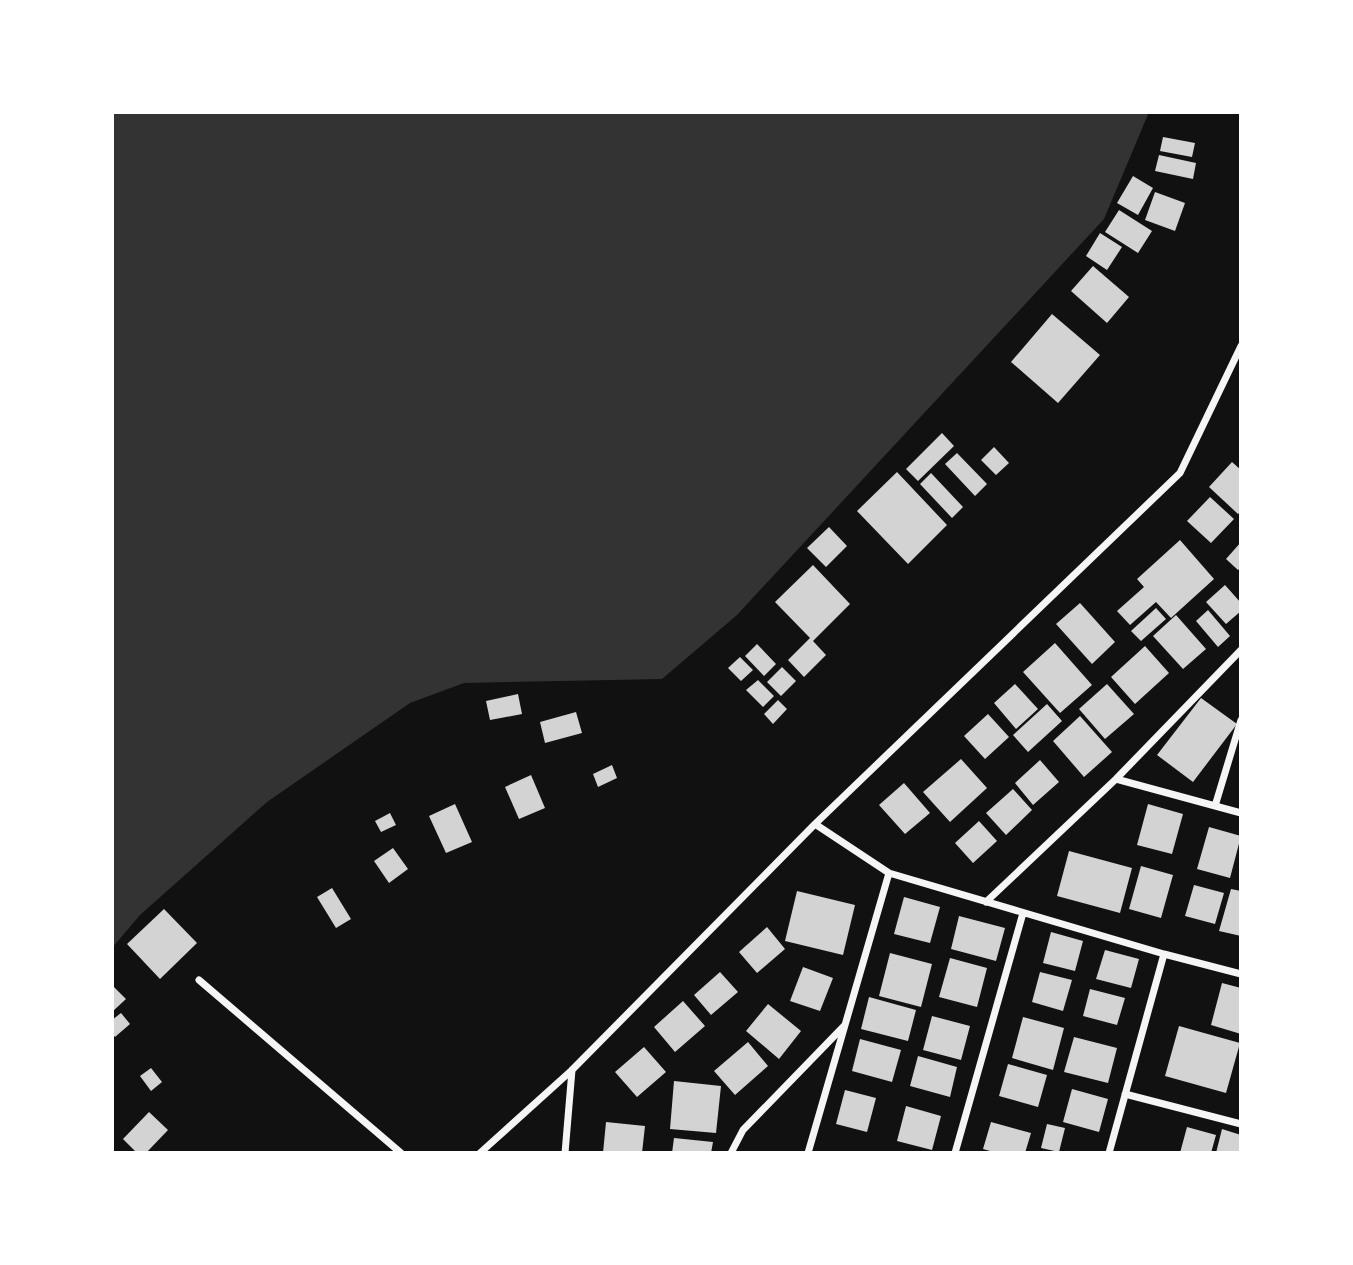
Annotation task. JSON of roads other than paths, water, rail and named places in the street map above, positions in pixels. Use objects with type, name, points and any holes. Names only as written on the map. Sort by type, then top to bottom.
[{"type":"street","points":[[481,1153],[572,1070],[815,824],[1180,473],[1241,346]]},
{"type":"street","points":[[986,902],[1116,779],[1241,650]]},
{"type":"street","points":[[1215,806],[1241,720]]},
{"type":"street","points":[[1116,779],[1241,813]]},
{"type":"street","points":[[815,824],[889,873],[1241,974]]},
{"type":"street","points":[[808,1153],[889,873]]},
{"type":"street","points":[[955,1153],[1023,913]]},
{"type":"street","points":[[1109,1153],[1164,954]]},
{"type":"street","points":[[199,979],[401,1153]]},
{"type":"street","points":[[731,1153],[743,1130],[846,1024]]},
{"type":"street","points":[[565,1153],[572,1070]]},
{"type":"street","points":[[1125,1094],[1241,1124]]}]
